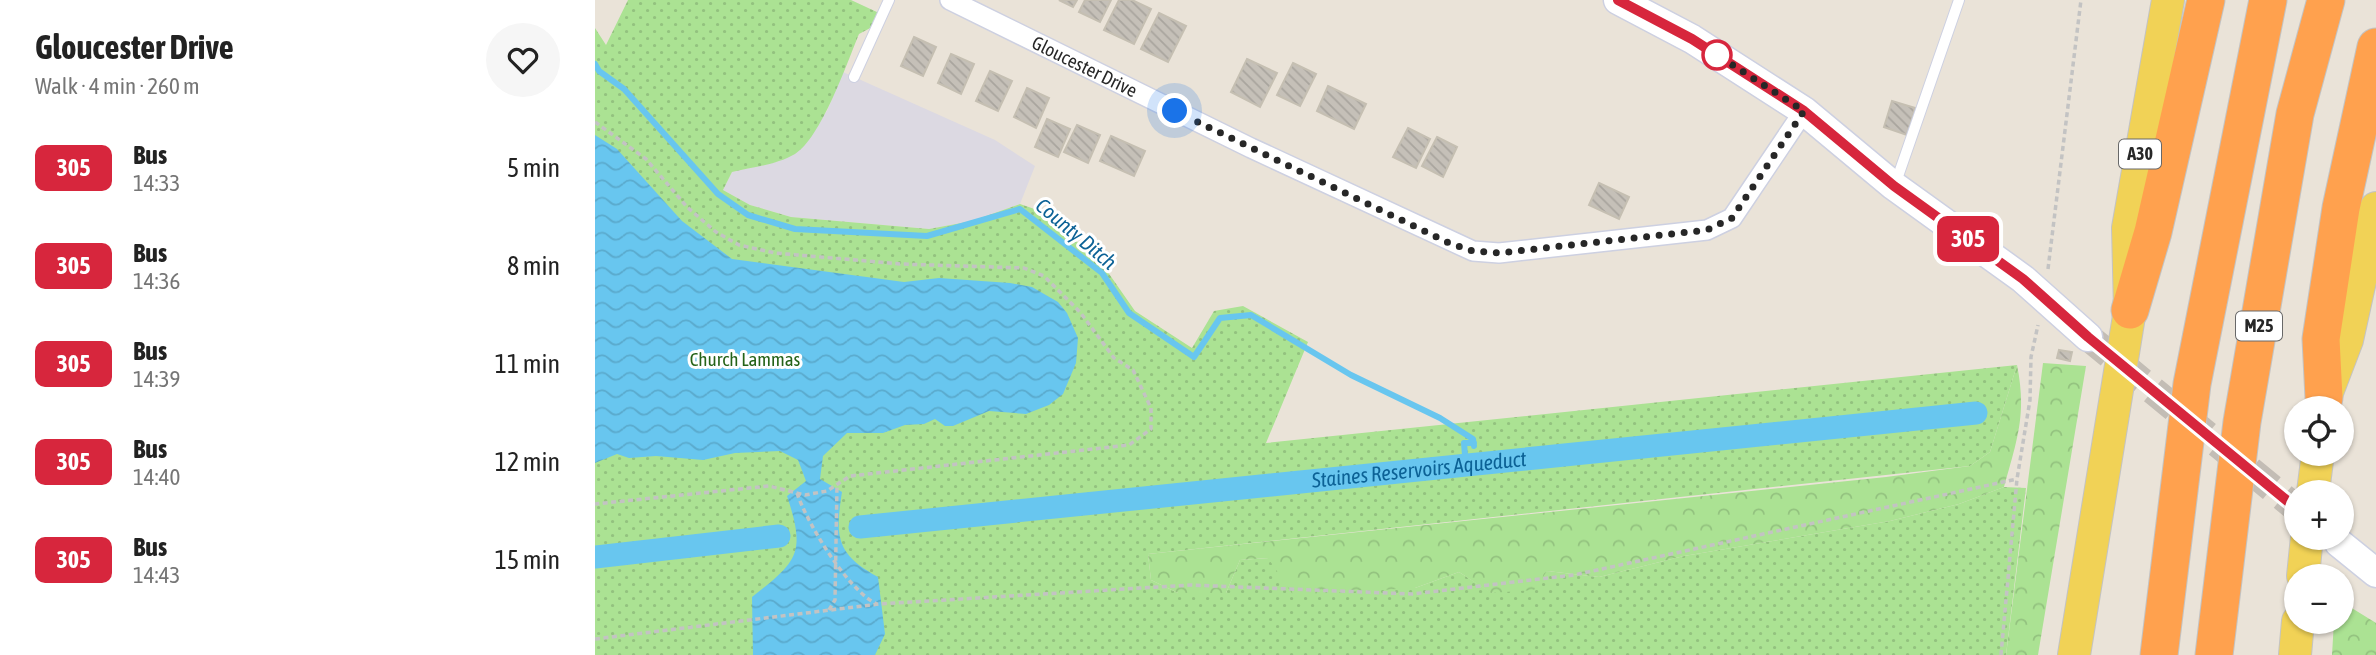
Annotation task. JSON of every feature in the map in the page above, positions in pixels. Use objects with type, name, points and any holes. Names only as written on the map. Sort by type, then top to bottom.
[{"type":"highway","points":[[2130,310],[2153,232],[2207,0]]},
{"type":"highway","points":[[2159,655],[2192,384],[2268,0]]},
{"type":"highway","name":"M25","points":[[2214,655],[2247,395],[2295,114],[2326,0]]},
{"type":"highway","points":[[2324,396],[2321,339],[2341,208],[2376,47]]},
{"type":"main road","points":[[1618,0],[1692,39],[1804,111],[1894,186],[2023,279],[2088,337]]},
{"type":"main road","name":"A30","points":[[2074,655],[2130,310],[2128,228],[2168,0]]},
{"type":"main road","points":[[2327,396],[2347,340],[2376,208]]},
{"type":"main road","points":[[2348,550],[2376,573]]},
{"type":"main road","points":[[2295,655],[2297,634]]},
{"type":"street","name":"Gloucester Drive","points":[[950,0],[1251,148],[1473,251],[1499,253],[1707,230],[1732,218],[1804,111]]},
{"type":"lane","points":[[854,77],[889,0]]},
{"type":"lane","points":[[1894,186],[1959,0]]},
{"type":"path","points":[[2001,655],[2017,479],[2030,400],[2031,357],[2044,299],[2081,0]]},
{"type":"path","points":[[595,122],[646,159],[687,207],[716,232],[739,245],[775,253],[900,264],[1024,268],[1044,276],[1080,312],[1114,358],[1133,370],[1151,408],[1150,429],[1129,445],[850,475],[827,492],[797,493],[769,486],[595,504]]},
{"type":"path","points":[[595,639],[879,604],[1191,586],[1412,594],[1574,575],[2017,479]]},
{"type":"path","points":[[829,610],[835,600],[837,485]]},
{"type":"path","points":[[797,493],[805,516],[856,591],[879,604]]},
{"type":"shaded area","points":[[843,72],[995,140],[1035,166],[1020,204],[972,221],[929,229],[791,217],[750,205],[723,190],[732,172],[779,161],[827,111]]},
{"type":"green space","name":"Church Lammas","points":[[628,0],[851,0],[879,13],[874,26],[859,34],[824,117],[805,145],[795,154],[780,161],[732,172],[723,190],[750,205],[791,217],[929,229],[972,221],[1020,204],[1046,213],[1105,268],[1135,311],[1192,348],[1214,311],[1243,306],[1308,342],[1266,443],[2017,365],[1990,452],[1970,466],[1148,554],[1151,580],[1178,593],[1226,593],[1240,560],[1269,558],[1415,588],[1459,572],[1492,593],[1547,571],[1599,577],[1684,556],[1890,521],[1959,504],[2004,487],[2026,488],[2006,655],[595,655],[595,28],[606,45]]},
{"type":"green space","points":[[2043,363],[2086,366],[2038,655],[2006,655]]},
{"type":"green space","points":[[2017,365],[2021,413],[2004,487],[1959,504],[1890,521],[1684,556],[1599,577],[1547,571],[1534,590],[1491,593],[1459,572],[1415,588],[1293,595],[1268,558],[1240,560],[1226,593],[1178,593],[1151,580],[1148,554],[1970,466],[1990,452]]},
{"type":"green space","points":[[2354,609],[2376,623],[2376,655],[2332,655],[2333,634],[2354,634]]},
{"type":"water","points":[[595,135],[617,149],[682,221],[732,259],[904,282],[939,278],[1010,283],[1032,287],[1058,302],[1067,313],[1078,338],[1076,363],[1063,394],[1049,405],[1026,414],[989,411],[953,426],[945,426],[935,419],[883,433],[847,433],[823,456],[820,479],[842,492],[839,533],[846,552],[864,569],[878,577],[885,634],[875,655],[753,655],[752,597],[780,574],[794,554],[796,531],[787,496],[806,481],[798,460],[780,451],[735,453],[703,460],[656,456],[629,458],[617,454],[595,463]]},
{"type":"building","points":[[1059,0],[1077,0],[1073,7]]},
{"type":"building","points":[[1085,0],[1111,0],[1100,22],[1079,12]]},
{"type":"building","points":[[1119,0],[1132,0],[1151,9],[1134,44],[1104,30]]},
{"type":"building","points":[[1159,13],[1186,26],[1168,62],[1141,49]]},
{"type":"building","points":[[914,37],[936,47],[923,76],[901,66]]},
{"type":"building","points":[[951,54],[974,64],[961,94],[938,83]]},
{"type":"building","points":[[1247,59],[1277,73],[1260,107],[1231,92]]},
{"type":"building","points":[[1293,63],[1316,74],[1300,106],[1277,95]]},
{"type":"building","points":[[990,71],[1012,81],[998,111],[976,101]]},
{"type":"building","points":[[1328,86],[1366,104],[1354,129],[1317,111]]},
{"type":"building","points":[[1027,88],[1049,98],[1036,128],[1014,117]]},
{"type":"building","points":[[1892,101],[1915,108],[1907,135],[1884,127]]},
{"type":"building","points":[[1047,119],[1070,129],[1058,157],[1035,147]]},
{"type":"building","points":[[1077,125],[1100,135],[1088,163],[1064,152]]},
{"type":"building","points":[[1408,128],[1430,139],[1416,168],[1393,157]]},
{"type":"building","points":[[1111,136],[1145,151],[1134,176],[1100,161]]},
{"type":"building","points":[[1437,137],[1457,147],[1443,177],[1422,166]]},
{"type":"building","points":[[1599,183],[1629,197],[1619,219],[1589,205]]},
{"type":"building","points":[[2059,350],[2072,352],[2070,361],[2057,358]]},
{"type":"waterway","name":"County Ditch","points":[[595,64],[599,71],[624,89],[718,194],[748,215],[795,229],[927,236],[1020,209],[1102,273],[1129,313],[1194,357],[1220,318],[1251,315],[1351,375],[1440,418],[1473,439],[1474,446]]},
{"type":"waterway","name":"Staines Reservoirs Aqueduct","points":[[860,527],[1976,413]]},
{"type":"waterway","points":[[1466,467],[1464,443],[1474,443]]},
{"type":"waterway","name":"Staines Reservoirs Aqueduct","points":[[595,557],[779,536]]},
{"type":"tunnel","points":[[2088,337],[2284,498]]},
{"type":"bus line","name":"305","points":[[1618,0],[1692,39],[1804,111],[1894,186],[2023,279],[2088,337],[2284,498]]},
{"type":"route","points":[[1175,111],[1449,243],[1473,251],[1499,253],[1707,230],[1732,218],[1804,111],[1714,53],[1717,55]]}]
